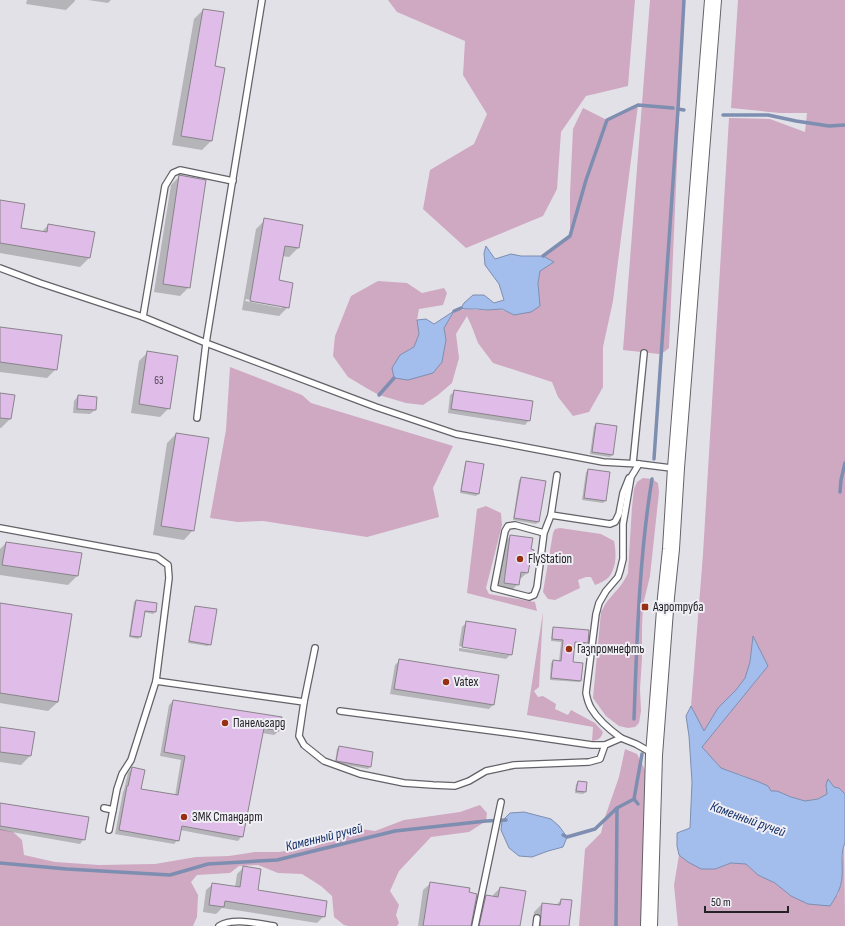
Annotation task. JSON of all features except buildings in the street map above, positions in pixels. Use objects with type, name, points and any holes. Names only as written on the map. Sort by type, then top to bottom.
[{"type":"main road","points":[[649,926],[654,754],[713,0]]},
{"type":"lane","points":[[197,418],[206,343],[262,0]]},
{"type":"lane","points":[[143,317],[165,186],[173,173],[180,170],[233,181]]},
{"type":"lane","points":[[0,268],[40,283],[143,317],[206,343],[376,408],[456,434],[603,462],[676,468]]},
{"type":"lane","points":[[644,353],[636,464],[631,477],[623,524],[622,566],[618,577],[606,591],[599,603],[596,614],[586,693],[591,709],[611,731],[621,738],[654,754]]},
{"type":"lane","points":[[544,533],[515,525],[508,526],[505,531],[494,588],[529,597],[534,594],[537,587],[544,533],[551,515],[558,475]]},
{"type":"lane","points":[[610,524],[617,519],[622,493],[628,478],[631,477]]},
{"type":"lane","points":[[551,515],[610,524],[623,524]]},
{"type":"lane","points":[[0,528],[157,557],[168,565],[169,578],[156,681],[131,760],[122,774],[117,789],[109,830]]},
{"type":"lane","points":[[315,648],[299,736],[304,745],[324,761],[360,774],[404,783],[455,786],[469,781],[486,771],[514,765],[589,762],[600,759],[605,745]]},
{"type":"lane","points":[[156,681],[304,702]]},
{"type":"lane","points":[[340,711],[592,745],[605,745],[621,738]]},
{"type":"lane","points":[[475,926],[502,802]]},
{"type":"lane","points":[[104,808],[113,810]]},
{"type":"lane","points":[[536,926],[537,918]]},
{"type":"lane","points":[[220,926],[222,924],[239,921],[274,926]]},
{"type":"shaded area","points":[[388,0],[635,0],[628,86],[586,96],[561,132],[557,189],[543,216],[466,248],[423,209],[430,170],[474,144],[487,114],[463,75],[465,41],[397,12]]},
{"type":"shaded area","points":[[650,0],[684,0],[669,348],[659,354],[623,350]]},
{"type":"shaded area","points":[[738,0],[845,0],[845,794],[839,788],[826,785],[827,794],[818,799],[805,801],[771,791],[744,776],[721,768],[702,747],[767,667],[753,637],[750,662],[746,678],[718,708],[704,732],[691,706],[703,554],[729,118],[770,119],[805,132],[807,113],[780,113],[731,108]]},
{"type":"shaded area","points":[[638,105],[613,301],[603,347],[603,387],[589,412],[573,416],[558,397],[552,382],[493,363],[478,343],[467,316],[456,334],[459,358],[452,383],[423,405],[406,403],[379,395],[348,377],[333,356],[335,336],[351,296],[378,281],[407,283],[422,293],[444,288],[447,293],[443,305],[419,309],[417,320],[419,334],[414,347],[400,355],[394,378],[408,380],[433,372],[446,340],[444,328],[454,311],[463,309],[499,310],[507,311],[514,315],[540,306],[538,283],[540,271],[554,262],[543,256],[570,236],[573,129],[583,108],[607,120]]},
{"type":"shaded area","points":[[230,367],[302,395],[311,403],[453,446],[433,488],[439,517],[367,537],[263,521],[238,522],[210,518],[226,430]]},
{"type":"shaded area","points":[[643,478],[652,479],[658,483],[659,492],[650,576],[643,605],[640,689],[641,711],[639,723],[635,727],[628,728],[619,726],[606,716],[593,698],[601,612],[628,573],[634,489],[637,482]]},
{"type":"shaded area","points":[[486,506],[501,513],[502,525],[486,588],[489,594],[535,602],[537,611],[467,593],[477,509]]},
{"type":"shaded area","points":[[560,528],[601,534],[614,541],[616,558],[610,576],[602,582],[595,585],[591,577],[578,580],[580,588],[555,600],[548,599],[543,592],[553,533],[555,529]]},
{"type":"shaded area","points":[[543,612],[539,687],[534,691],[538,697],[543,696],[556,704],[555,709],[568,715],[571,710],[595,723],[603,732],[596,740],[592,741],[593,727],[527,715]]},
{"type":"shaded area","points":[[625,749],[637,754],[645,770],[641,926],[579,926],[585,849],[601,833],[619,777]]},
{"type":"shaded area","points":[[480,805],[487,813],[486,821],[469,832],[431,837],[399,871],[390,891],[399,905],[396,915],[399,923],[397,926],[344,925],[334,917],[332,896],[321,886],[302,874],[278,873],[258,865],[239,866],[230,873],[197,875],[191,882],[198,895],[197,917],[193,926],[0,926],[0,829],[13,832],[22,840],[24,855],[55,862],[99,865],[155,864],[196,857],[229,856],[255,852],[279,852],[314,847],[333,833],[353,828],[375,831],[404,820],[460,812]]},
{"type":"shaded area","points":[[844,843],[845,926],[678,926],[674,885],[679,855],[688,862],[715,869],[731,863],[746,864],[758,875],[775,883],[791,896],[808,904],[838,895],[842,878]]},
{"type":"water","points":[[486,246],[495,259],[511,254],[521,256],[543,256],[554,262],[540,271],[538,283],[540,306],[531,312],[514,315],[502,309],[487,310],[461,308],[473,295],[484,295],[494,303],[504,300],[499,284],[485,265],[484,253]]},
{"type":"water","points":[[454,311],[444,328],[446,340],[442,362],[433,373],[408,380],[394,378],[392,368],[400,355],[414,347],[419,334],[417,320],[426,319],[434,324]]},
{"type":"water","points":[[753,636],[768,666],[702,747],[721,768],[768,786],[771,791],[777,791],[805,801],[818,799],[827,794],[826,785],[828,779],[834,787],[839,788],[845,794],[845,843],[842,855],[841,885],[830,906],[808,904],[791,896],[775,883],[758,875],[746,864],[731,863],[715,869],[701,869],[679,855],[677,833],[690,828],[692,782],[686,716],[691,706],[704,731],[718,708],[736,690],[745,678],[750,662]]},
{"type":"water","points":[[524,812],[551,819],[559,826],[567,837],[563,847],[532,857],[519,856],[509,848],[501,830],[502,821],[510,813]]},
{"type":"waterway","points":[[654,459],[684,0]]},
{"type":"waterway","points":[[543,256],[570,236],[586,180],[607,120],[638,105],[673,108]]},
{"type":"waterway","points":[[678,109],[684,110]]},
{"type":"waterway","points":[[723,115],[768,115],[829,126],[845,125]]},
{"type":"waterway","points":[[454,311],[461,308]]},
{"type":"waterway","points":[[379,395],[394,378]]},
{"type":"waterway","points":[[840,492],[845,463]]},
{"type":"waterway","points":[[634,719],[641,569],[652,479]]},
{"type":"waterway","points":[[634,799],[642,754]]},
{"type":"waterway","name":"Каменный ручей","points":[[563,835],[567,837],[595,829],[617,808],[634,799],[638,804]]},
{"type":"waterway","points":[[616,926],[617,808]]},
{"type":"waterway","name":"Каменный ручей","points":[[0,863],[67,869],[170,875],[208,864],[277,860],[395,831],[506,820]]},
{"type":"place","name":"FlyStation","points":[[520,559]]},
{"type":"place","name":"Аэротруба","points":[[645,607]]},
{"type":"place","name":"Газпромнефть","points":[[569,649]]},
{"type":"place","name":"Vatex","points":[[446,682]]},
{"type":"place","name":"Панельгард","points":[[225,723]]},
{"type":"place","name":"ЗМК Стандарт","points":[[184,817]]}]
